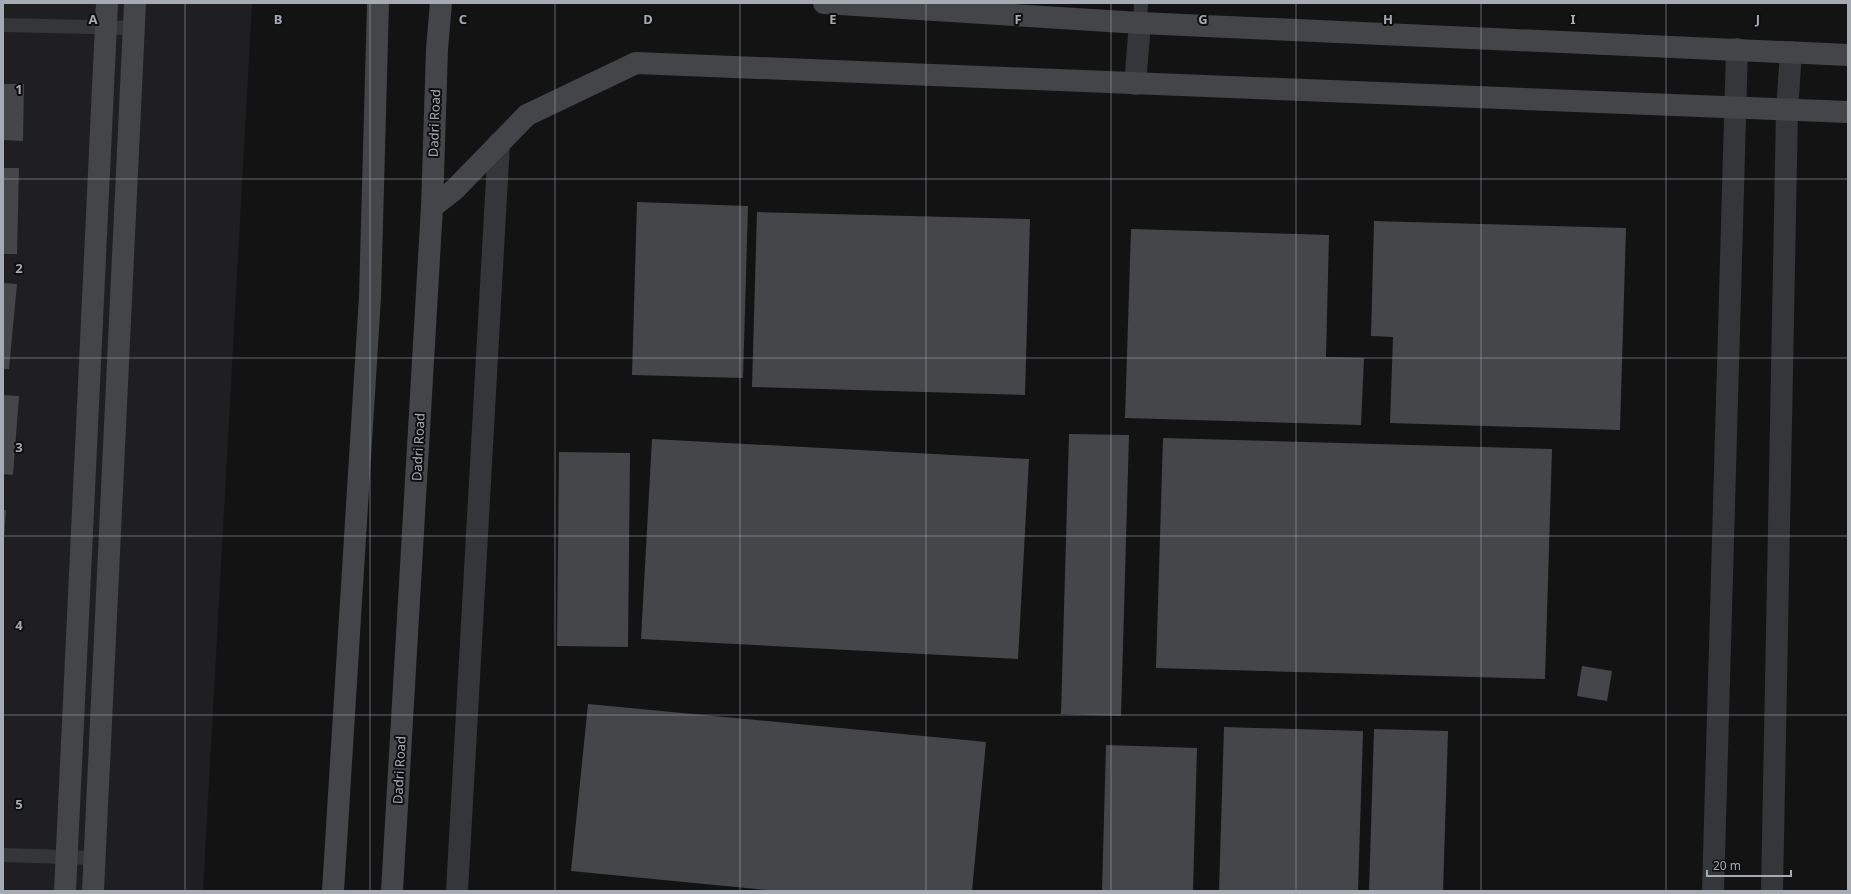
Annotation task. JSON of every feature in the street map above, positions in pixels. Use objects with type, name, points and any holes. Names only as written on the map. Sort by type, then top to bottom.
[{"type":"street","points":[[65,891],[107,3]]},
{"type":"street","points":[[94,891],[135,3]]},
{"type":"street","points":[[333,891],[370,297],[378,3]]},
{"type":"street","name":"Dadri Road","points":[[392,891],[432,207],[437,49],[442,3]]},
{"type":"street","points":[[824,3],[1141,13],[1848,55]]},
{"type":"street","points":[[1135,84],[1141,13]]},
{"type":"street","points":[[1713,891],[1737,49]]},
{"type":"street","points":[[1772,891],[1787,110],[1791,52]]},
{"type":"street","points":[[432,207],[454,190],[527,115],[636,63],[1848,112]]},
{"type":"street","points":[[458,891],[499,143]]},
{"type":"lane","points":[[3,25],[134,28]]},
{"type":"lane","points":[[3,855],[95,858]]},
{"type":"shaded area","points":[[3,3],[252,3],[203,891],[3,891]]},
{"type":"building","points":[[3,84],[24,84],[23,141],[3,140]]},
{"type":"building","points":[[3,168],[19,168],[17,254],[3,254]]},
{"type":"building","points":[[637,202],[748,206],[743,378],[632,375]]},
{"type":"building","points":[[757,212],[1030,219],[1025,395],[752,387]]},
{"type":"building","points":[[1374,221],[1626,228],[1620,430],[1390,423],[1393,337],[1371,336]]},
{"type":"building","points":[[1131,229],[1329,235],[1326,357],[1364,358],[1361,425],[1125,418]]},
{"type":"building","points":[[3,283],[17,284],[9,369],[3,369]]},
{"type":"building","points":[[3,395],[19,396],[13,475],[3,474]]},
{"type":"building","points":[[1069,434],[1129,435],[1121,716],[1061,714]]},
{"type":"building","points":[[1163,438],[1552,449],[1545,679],[1156,668]]},
{"type":"building","points":[[652,439],[1029,459],[1018,659],[641,639]]},
{"type":"building","points":[[559,452],[630,453],[628,647],[557,646]]},
{"type":"building","points":[[3,510],[6,510],[4,540],[3,540]]},
{"type":"building","points":[[1582,666],[1612,671],[1607,701],[1577,696]]},
{"type":"building","points":[[588,704],[986,742],[972,891],[777,891],[571,871]]},
{"type":"building","points":[[1224,727],[1363,731],[1358,891],[1219,891]]},
{"type":"building","points":[[1374,729],[1448,731],[1443,891],[1369,891]]},
{"type":"building","points":[[1106,745],[1197,748],[1193,891],[1102,891]]}]
